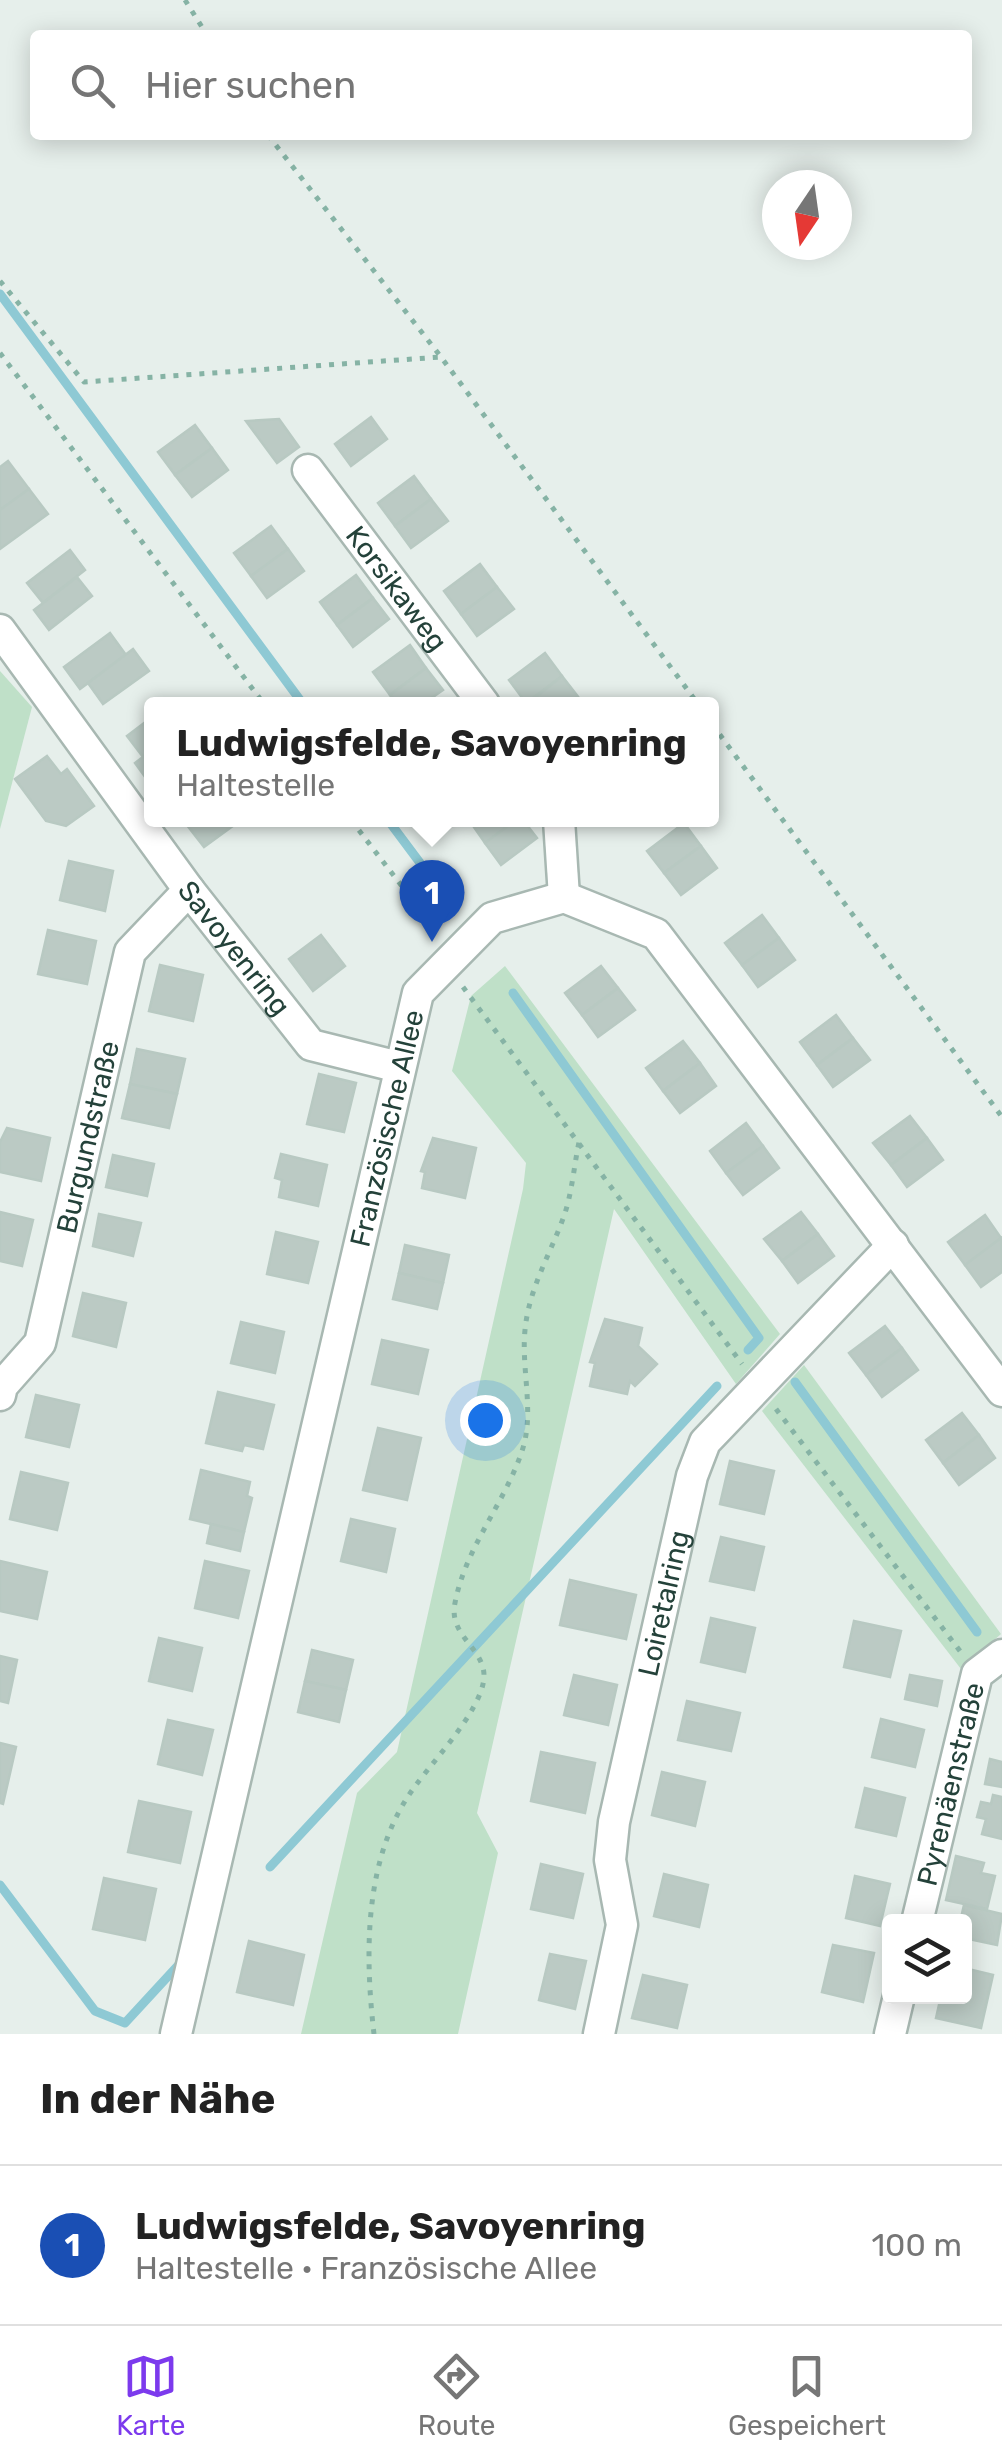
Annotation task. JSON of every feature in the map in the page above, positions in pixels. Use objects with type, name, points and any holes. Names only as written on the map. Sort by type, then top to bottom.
[{"type":"street","name":"Korsikaweg","points":[[308,470],[479,697]]},
{"type":"street","name":"Savoyenring","points":[[0,630],[189,890],[311,1045],[399,1067]]},
{"type":"street","points":[[559,827],[564,897],[656,934],[1002,1391]]},
{"type":"street","name":"Burgundstraße","points":[[0,1396],[2,1386],[40,1343],[130,952],[189,890]]},
{"type":"street","name":"Französische Allee","points":[[176,2034],[418,993],[492,918],[564,897]]},
{"type":"street","name":"Loiretalring","points":[[599,2034],[622,1925],[610,1860],[614,1822],[692,1476],[705,1442],[893,1245]]},
{"type":"street","name":"Pyrenäenstraße","points":[[919,1914],[977,1674],[1002,1655]]},
{"type":"street","points":[[890,2034],[897,2004]]},
{"type":"path","points":[[185,0],[204,30]]},
{"type":"path","points":[[272,140],[441,358],[693,697]]},
{"type":"path","points":[[0,282],[84,382],[441,358]]},
{"type":"path","points":[[0,353],[259,697]]},
{"type":"path","points":[[719,733],[1002,1117]]},
{"type":"path","points":[[355,827],[450,960],[471,996],[759,1388],[977,1674]]},
{"type":"path","points":[[374,2034],[370,2000],[375,1872],[405,1800],[475,1704],[484,1677],[480,1658],[459,1637],[453,1607],[476,1537],[504,1493],[524,1448],[524,1332],[534,1283],[565,1214],[579,1142]]},
{"type":"green space","points":[[0,671],[32,707],[0,829]]},
{"type":"green space","points":[[505,966],[780,1334],[736,1384],[614,1209],[477,1813],[498,1853],[458,2034],[301,2034],[357,1793],[397,1752],[523,1189],[526,1163],[452,1071],[471,996]]},
{"type":"green space","points":[[804,1365],[1001,1634],[961,1669],[762,1411]]},
{"type":"building","points":[[371,417],[387,439],[351,466],[335,444]]},
{"type":"building","points":[[279,419],[299,447],[277,463],[246,421]]},
{"type":"building","points":[[195,425],[212,448],[175,475],[158,452]]},
{"type":"building","points":[[212,448],[228,470],[192,497],[175,475]]},
{"type":"building","points":[[8,461],[29,489],[0,510],[0,467]]},
{"type":"building","points":[[414,476],[431,499],[395,526],[378,503]]},
{"type":"building","points":[[29,489],[48,514],[0,549],[0,510]]},
{"type":"building","points":[[431,499],[448,521],[411,548],[395,526]]},
{"type":"building","points":[[271,526],[288,549],[251,576],[234,553]]},
{"type":"building","points":[[288,549],[304,571],[267,598],[251,576]]},
{"type":"building","points":[[70,550],[85,570],[43,603],[27,583]]},
{"type":"building","points":[[480,564],[497,587],[461,614],[444,591]]},
{"type":"building","points":[[356,575],[373,598],[337,625],[320,602]]},
{"type":"building","points":[[77,577],[92,596],[49,630],[34,610]]},
{"type":"building","points":[[497,587],[514,609],[477,636],[461,614]]},
{"type":"building","points":[[373,598],[389,619],[353,647],[337,625]]},
{"type":"building","points":[[110,633],[126,655],[80,689],[64,667]]},
{"type":"building","points":[[410,645],[426,668],[390,695],[373,672]]},
{"type":"building","points":[[133,649],[149,671],[103,704],[88,683]]},
{"type":"building","points":[[545,653],[562,676],[534,697],[522,697],[509,680]]},
{"type":"building","points":[[426,668],[443,690],[433,697],[390,695]]},
{"type":"building","points":[[562,676],[578,697],[536,697]]},
{"type":"building","points":[[144,723],[144,756],[143,757],[127,736]]},
{"type":"building","points":[[47,756],[61,774],[67,769],[94,806],[66,826],[46,821],[15,779]]},
{"type":"building","points":[[144,756],[144,775],[135,763]]},
{"type":"building","points":[[188,827],[231,827],[204,847]]},
{"type":"building","points":[[474,827],[507,827],[485,843]]},
{"type":"building","points":[[507,827],[528,827],[537,838],[501,865],[485,843]]},
{"type":"building","points":[[679,827],[687,827],[701,846],[664,873],[647,851]]},
{"type":"building","points":[[701,846],[717,868],[681,895],[664,873]]},
{"type":"building","points":[[69,861],[113,871],[105,911],[60,900]]},
{"type":"building","points":[[762,915],[779,938],[742,965],[725,943]]},
{"type":"building","points":[[48,930],[96,941],[87,984],[38,974]]},
{"type":"building","points":[[321,935],[345,966],[313,991],[289,959]]},
{"type":"building","points":[[779,938],[795,960],[758,987],[742,965]]},
{"type":"building","points":[[160,965],[203,975],[193,1021],[149,1011]]},
{"type":"building","points":[[601,966],[618,988],[582,1015],[565,993]]},
{"type":"building","points":[[618,988],[635,1010],[598,1037],[582,1015]]},
{"type":"building","points":[[836,1015],[853,1038],[817,1065],[800,1042]]},
{"type":"building","points":[[853,1038],[870,1060],[833,1087],[817,1065]]},
{"type":"building","points":[[683,1041],[700,1063],[663,1091],[646,1068]]},
{"type":"building","points":[[137,1049],[185,1059],[177,1094],[130,1084]]},
{"type":"building","points":[[700,1063],[716,1086],[680,1113],[663,1091]]},
{"type":"building","points":[[319,1074],[356,1083],[344,1132],[307,1124]]},
{"type":"building","points":[[130,1084],[177,1094],[169,1128],[122,1118]]},
{"type":"building","points":[[910,1116],[927,1138],[891,1165],[873,1143]]},
{"type":"building","points":[[746,1123],[763,1146],[726,1173],[710,1151]]},
{"type":"building","points":[[7,1128],[50,1138],[41,1181],[0,1172],[0,1142]]},
{"type":"building","points":[[433,1138],[476,1148],[465,1198],[422,1188],[425,1172],[421,1171]]},
{"type":"building","points":[[927,1138],[943,1160],[907,1187],[891,1165]]},
{"type":"building","points":[[763,1146],[779,1168],[743,1195],[726,1173]]},
{"type":"building","points":[[281,1154],[327,1165],[318,1206],[279,1197],[282,1180],[275,1178]]},
{"type":"building","points":[[113,1155],[154,1164],[147,1196],[106,1187]]},
{"type":"building","points":[[0,1212],[33,1220],[22,1266],[0,1261]]},
{"type":"building","points":[[801,1212],[818,1234],[782,1261],[764,1239]]},
{"type":"building","points":[[99,1214],[141,1223],[133,1256],[93,1246]]},
{"type":"building","points":[[985,1215],[1001,1238],[965,1265],[948,1242]]},
{"type":"building","points":[[276,1232],[318,1242],[308,1283],[267,1274]]},
{"type":"building","points":[[818,1234],[834,1256],[798,1283],[782,1261]]},
{"type":"building","points":[[1001,1238],[1002,1272],[981,1287],[965,1265]]},
{"type":"building","points":[[405,1245],[449,1255],[443,1283],[399,1273]]},
{"type":"building","points":[[399,1273],[443,1283],[437,1309],[393,1299]]},
{"type":"building","points":[[83,1293],[126,1303],[116,1347],[73,1336]]},
{"type":"building","points":[[605,1319],[642,1328],[638,1346],[657,1364],[635,1386],[630,1381],[627,1394],[590,1386],[595,1363],[590,1362]]},
{"type":"building","points":[[241,1322],[284,1332],[275,1373],[231,1363]]},
{"type":"building","points":[[885,1326],[902,1348],[866,1375],[849,1353]]},
{"type":"building","points":[[382,1340],[428,1350],[418,1394],[372,1384]]},
{"type":"building","points":[[902,1348],[918,1370],[882,1397],[866,1375]]},
{"type":"building","points":[[218,1392],[274,1405],[263,1449],[244,1445],[242,1451],[206,1443]]},
{"type":"building","points":[[36,1395],[79,1405],[69,1447],[26,1437]]},
{"type":"building","points":[[962,1413],[979,1435],[943,1463],[926,1440]]},
{"type":"building","points":[[378,1428],[421,1438],[407,1500],[363,1490]]},
{"type":"building","points":[[979,1435],[995,1458],[959,1485],[943,1463]]},
{"type":"building","points":[[730,1461],[774,1471],[764,1514],[720,1504]]},
{"type":"building","points":[[201,1470],[250,1482],[247,1496],[252,1498],[244,1532],[190,1519]]},
{"type":"building","points":[[21,1472],[68,1483],[57,1530],[10,1519]]},
{"type":"building","points":[[351,1519],[395,1529],[386,1572],[341,1561]]},
{"type":"building","points":[[211,1524],[244,1532],[240,1551],[207,1543]]},
{"type":"building","points":[[721,1537],[764,1547],[754,1590],[710,1581]]},
{"type":"building","points":[[0,1561],[47,1572],[37,1619],[0,1611]]},
{"type":"building","points":[[205,1561],[249,1571],[238,1618],[195,1608]]},
{"type":"building","points":[[570,1580],[636,1595],[626,1639],[560,1625]]},
{"type":"building","points":[[711,1618],[755,1628],[745,1672],[701,1662]]},
{"type":"building","points":[[854,1621],[901,1631],[890,1677],[844,1667]]},
{"type":"building","points":[[159,1638],[202,1648],[192,1691],[149,1681]]},
{"type":"building","points":[[312,1650],[353,1660],[346,1690],[305,1681]]},
{"type":"building","points":[[0,1656],[17,1660],[8,1703],[0,1701]]},
{"type":"building","points":[[574,1675],[617,1685],[608,1725],[564,1715]]},
{"type":"building","points":[[910,1675],[942,1681],[937,1706],[905,1699]]},
{"type":"building","points":[[305,1681],[346,1690],[339,1722],[298,1712]]},
{"type":"building","points":[[687,1701],[740,1713],[731,1751],[678,1740]]},
{"type":"building","points":[[881,1719],[924,1730],[915,1767],[872,1757]]},
{"type":"building","points":[[168,1720],[213,1730],[202,1775],[158,1764]]},
{"type":"building","points":[[0,1743],[16,1747],[3,1804],[0,1803]]},
{"type":"building","points":[[541,1752],[595,1763],[585,1813],[531,1801]]},
{"type":"building","points":[[990,1759],[1002,1762],[1002,1787],[985,1784]]},
{"type":"building","points":[[662,1772],[705,1782],[695,1826],[652,1815]]},
{"type":"building","points":[[865,1788],[905,1798],[896,1836],[856,1827]]},
{"type":"building","points":[[993,1795],[1002,1797],[1002,1839],[982,1834],[986,1819],[977,1817],[981,1802],[991,1804]]},
{"type":"building","points":[[139,1801],[191,1812],[180,1863],[128,1852]]},
{"type":"building","points":[[956,1856],[984,1863],[981,1873],[995,1876],[987,1909],[946,1900]]},
{"type":"building","points":[[541,1864],[583,1874],[573,1918],[531,1909]]},
{"type":"building","points":[[664,1874],[708,1885],[699,1927],[654,1916]]},
{"type":"building","points":[[855,1876],[890,1884],[880,1926],[846,1918]]},
{"type":"building","points":[[104,1878],[156,1889],[145,1940],[93,1929]]},
{"type":"building","points":[[964,1905],[1002,1914],[997,1945],[972,1940],[972,1914],[962,1914]]},
{"type":"building","points":[[249,1941],[304,1955],[293,2005],[237,1992]]},
{"type":"building","points":[[833,1945],[874,1953],[863,2002],[822,1992]]},
{"type":"building","points":[[550,1954],[586,1961],[575,2009],[539,2000]]},
{"type":"building","points":[[972,1970],[993,1975],[981,2028],[936,2018],[939,2004],[972,2004]]},
{"type":"building","points":[[643,1975],[687,1985],[677,2028],[632,2018]]},
{"type":"waterway","points":[[0,294],[298,697]]},
{"type":"waterway","points":[[393,827],[447,899]]},
{"type":"waterway","points":[[513,993],[759,1338],[748,1350]]},
{"type":"waterway","points":[[795,1382],[977,1632]]},
{"type":"waterway","points":[[270,1867],[717,1386]]},
{"type":"waterway","points":[[0,1885],[95,2011],[125,2023],[184,1959]]},
{"type":"place","name":"Ludwigsfelde, Savoyenring","points":[[432,942]]}]
